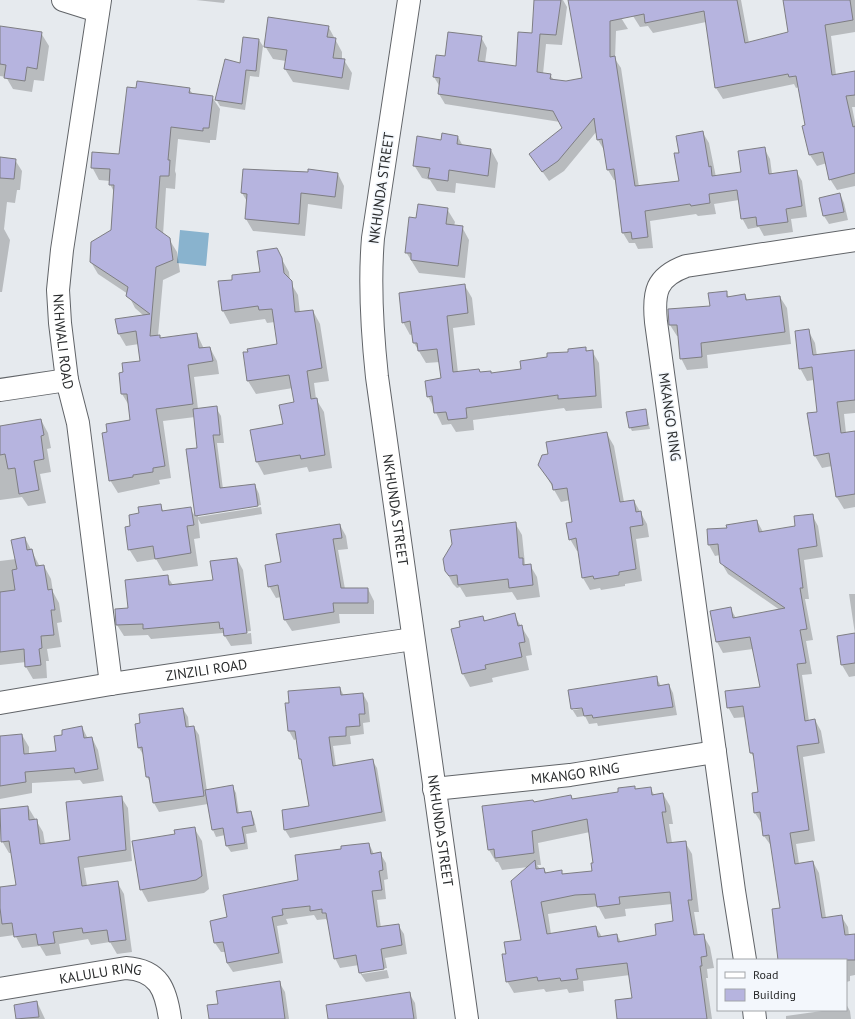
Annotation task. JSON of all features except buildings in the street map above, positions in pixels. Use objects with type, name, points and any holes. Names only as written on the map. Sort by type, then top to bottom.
[{"type":"street","points":[[64,0],[99,5]]},
{"type":"street","name":"NKHUNDA STREET","points":[[409,0],[376,212],[370,296],[377,377],[466,1019]]},
{"type":"street","name":"NKHWALI ROAD","points":[[99,5],[62,250],[58,290],[67,380],[78,423],[111,684]]},
{"type":"street","name":"MKANGO RING","points":[[745,959],[734,891],[656,322],[655,304],[657,290],[664,278],[672,272],[686,266],[855,240]]},
{"type":"street","points":[[0,390],[67,380]]},
{"type":"street","name":"ZINZILI ROAD","points":[[0,702],[413,639]]},
{"type":"street","name":"MKANGO RING","points":[[434,789],[570,775],[715,752]]},
{"type":"street","name":"KALULU RING","points":[[0,989],[126,968],[137,969],[156,980],[163,989],[167,1000],[170,1019]]},
{"type":"water","points":[[180,230],[209,233],[206,266],[177,263]]}]
